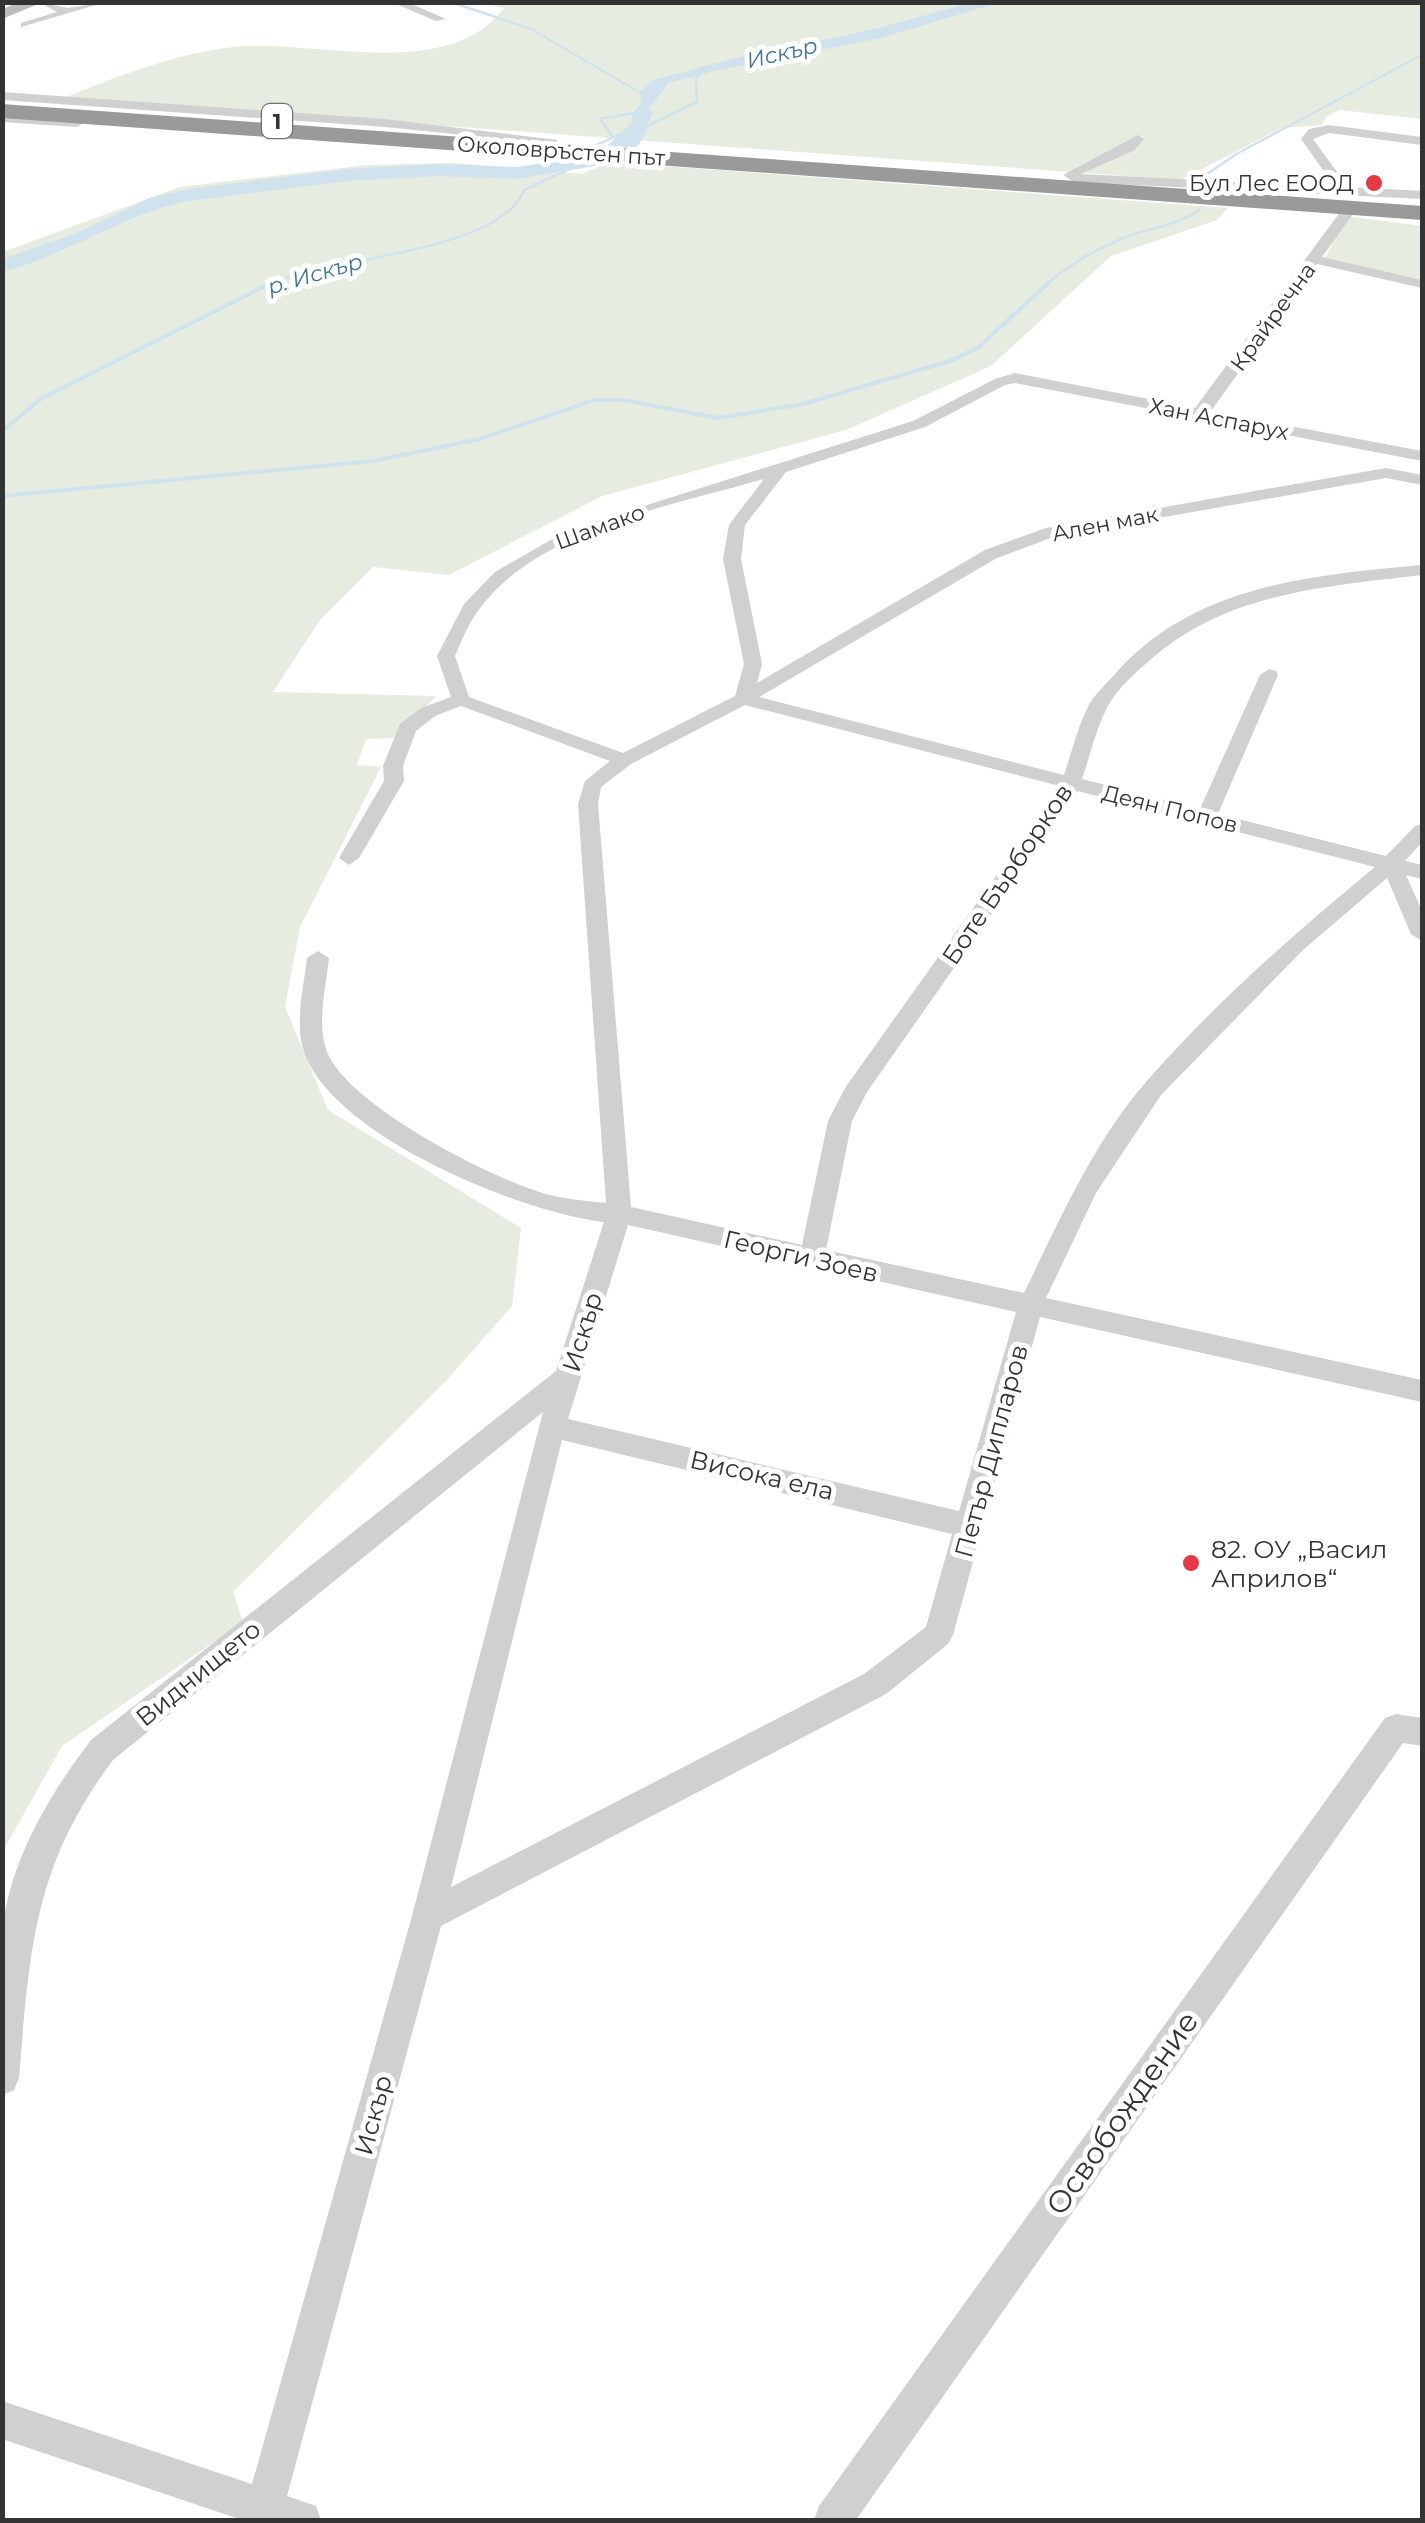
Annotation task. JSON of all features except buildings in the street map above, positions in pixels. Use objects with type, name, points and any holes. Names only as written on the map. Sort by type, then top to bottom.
[{"type":"highway","name":"Околовръстен път","points":[[2,100],[544,145],[1069,177],[1422,204]]},
{"type":"highway","name":"Околовръстен път","points":[[2,115],[475,146],[544,145]]},
{"type":"highway","name":"Околовръстен път","points":[[665,153],[1422,216]]},
{"type":"street","points":[[2,14],[36,2]]},
{"type":"street","points":[[44,2],[68,12]]},
{"type":"street","points":[[25,25],[101,2]]},
{"type":"street","points":[[396,2],[440,19]]},
{"type":"street","points":[[1343,189],[1308,139],[1314,132],[1328,129],[1422,141]]},
{"type":"street","points":[[1069,177],[1131,147],[1138,139]]},
{"type":"street","name":"Околовръстен път","points":[[1069,177],[1422,195]]},
{"type":"street","name":"Околовръстен път","points":[[1120,190],[1346,214],[1422,216]]},
{"type":"street","name":"Крайречна","points":[[1195,415],[1207,407],[1346,214]]},
{"type":"street","points":[[1315,260],[1422,284]]},
{"type":"street","name":"Хан Аспарух","points":[[780,469],[918,424],[1000,382],[1016,378],[1422,456]]},
{"type":"street","points":[[1394,451],[1386,473],[1422,480]]},
{"type":"street","points":[[743,699],[753,664],[732,559],[737,525],[780,469]]},
{"type":"street","name":"Шамако","points":[[462,700],[446,656],[457,632],[476,600],[530,555],[565,536],[780,469]]},
{"type":"street","name":"Ален мак","points":[[743,699],[991,554],[1052,532],[1386,473]]},
{"type":"street","name":"Боте Бърборков","points":[[812,1259],[840,1121],[857,1088],[1071,784],[1099,704],[1134,664],[1170,632],[1232,602],[1292,585],[1422,570]]},
{"type":"street","points":[[1206,818],[1269,675]]},
{"type":"street","name":"Искър","points":[[263,2514],[428,1916],[552,1426],[619,1214],[588,804],[592,785],[624,760],[743,699]]},
{"type":"street","name":"Деян Попов","points":[[743,699],[1422,872]]},
{"type":"street","points":[[349,858],[394,781],[394,766],[407,728],[428,712],[462,700],[624,760]]},
{"type":"street","name":"Петър Дипларов","points":[[428,1916],[875,1684],[938,1635],[1030,1306],[1086,1189],[1152,1089],[1294,945],[1391,864],[1422,830]]},
{"type":"street","points":[[1391,864],[1422,934]]},
{"type":"street","name":"Георги Зоев","points":[[318,958],[315,1051],[329,1077],[465,1174],[537,1201],[619,1214],[1422,1391]]},
{"type":"street","name":"Виднището","points":[[2,2078],[16,1932],[36,1854],[76,1779],[102,1750],[568,1377]]},
{"type":"street","name":"Висока ела","points":[[552,1426],[971,1526]]},
{"type":"street","name":"Освобождение","points":[[834,2520],[1396,1728],[1422,1732]]},
{"type":"street","points":[[2,2420],[263,2514],[302,2520]]},
{"type":"shaded area","points":[[482,3],[1422,3],[1422,119],[1340,110],[1327,116],[1322,125],[1281,128],[1181,180],[64,98],[168,60],[211,50],[265,46],[376,53],[449,45],[479,31],[504,8]]},
{"type":"shaded area","points":[[453,163],[582,174],[607,163],[623,163],[1228,208],[1217,220],[1111,256],[991,366],[846,430],[602,496],[449,575],[373,567],[320,620],[273,692],[436,696],[396,738],[366,739],[357,765],[381,767],[300,927],[285,1007],[328,1110],[521,1228],[512,1306],[446,1381],[233,1592],[243,1622],[62,1746],[3,1851],[3,252],[180,187],[368,165]]},
{"type":"shaded area","points":[[1345,216],[1422,226],[1422,282],[1325,259]]},
{"type":"water","points":[[755,53],[757,60],[668,83],[649,109],[653,113],[642,140],[632,151],[596,165],[547,170],[600,152],[632,123],[632,114],[641,104],[640,92],[653,80]]},
{"type":"waterway","points":[[451,2],[531,29],[646,96]]},
{"type":"waterway","name":"Искър","points":[[708,67],[881,33],[993,2]]},
{"type":"waterway","points":[[1201,178],[1238,153],[1422,55]]},
{"type":"waterway","points":[[643,128],[697,102],[696,79],[701,72]]},
{"type":"waterway","points":[[612,136],[600,119],[640,112]]},
{"type":"waterway","points":[[587,149],[626,132]]},
{"type":"waterway","name":"р. Искър","points":[[517,173],[571,156]]},
{"type":"waterway","name":"р. Искър","points":[[2,266],[79,239],[159,201],[188,195],[347,175],[440,170],[517,173],[594,161]]},
{"type":"waterway","name":"р. Искър","points":[[266,286],[329,267],[447,241],[482,228],[508,211],[524,190],[578,165]]},
{"type":"waterway","points":[[1045,286],[1104,247],[1183,219],[1200,209]]},
{"type":"waterway","name":"р. Искър","points":[[2,431],[42,398],[271,283]]},
{"type":"waterway","points":[[2,496],[373,461],[480,439],[594,400],[624,400],[718,418],[803,404],[950,361],[979,347],[1048,283]]},
{"type":"place","name":"Бул Лес ЕООД","points":[[1374,183]]},
{"type":"place","name":"82. ОУ „Васил Априлов“","points":[[1191,1563]]}]
